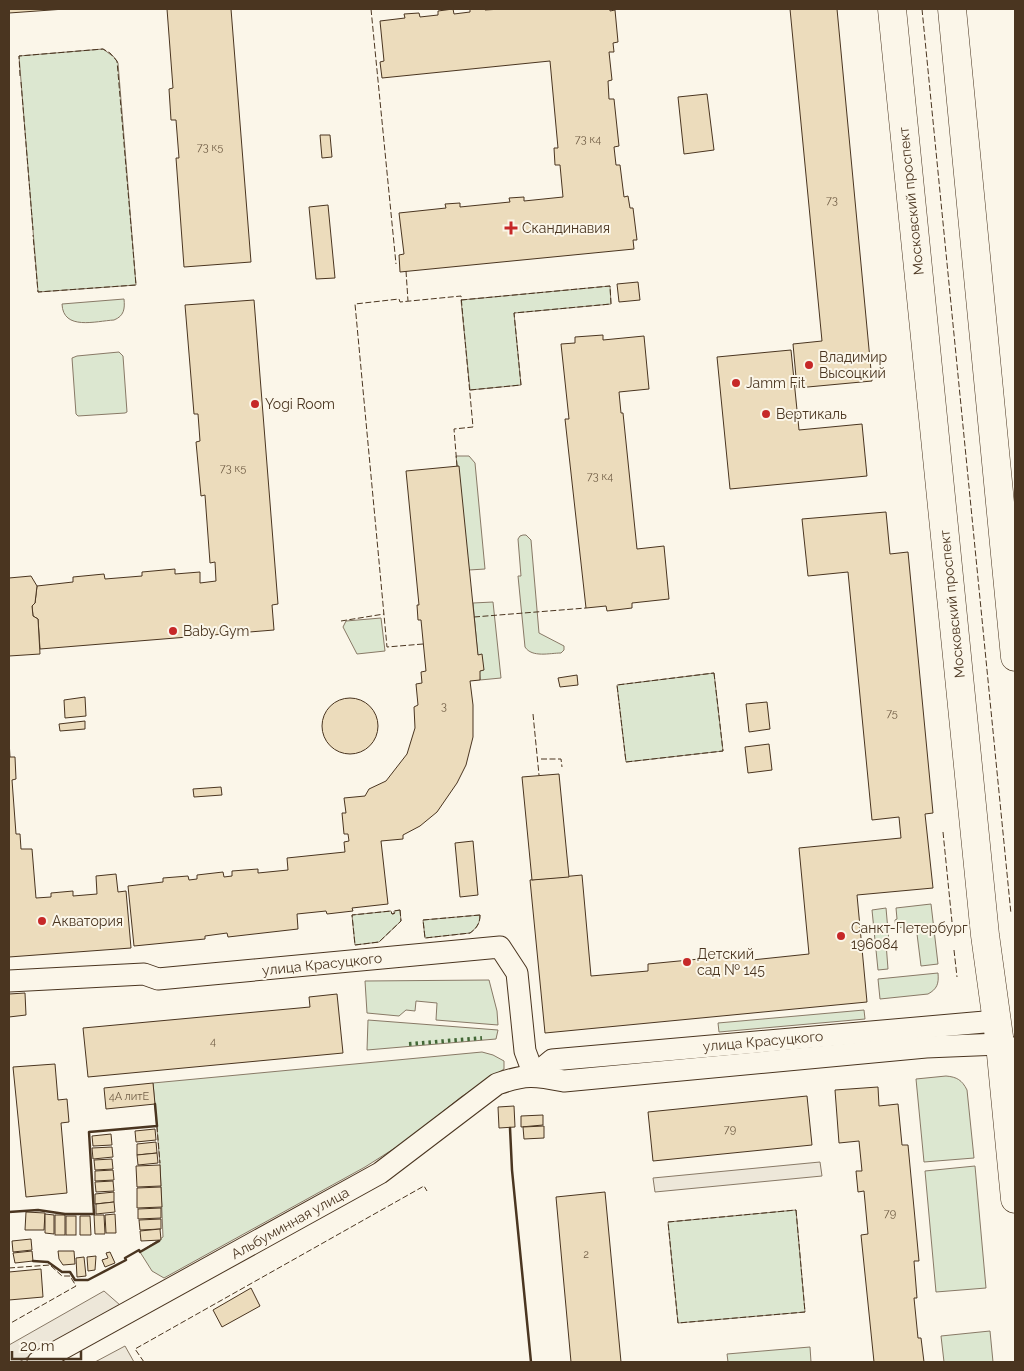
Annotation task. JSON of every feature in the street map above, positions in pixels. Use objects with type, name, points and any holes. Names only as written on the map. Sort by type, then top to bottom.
[{"type":"main road","name":"Московский проспект","points":[[892,9],[983,916],[1004,1038],[1015,1199]]},
{"type":"main road","points":[[952,9],[1011,572],[1015,657]]},
{"type":"street","name":"улица Красуцкого","points":[[9,981],[144,974],[158,979],[500,947],[517,974],[525,1051],[534,1075],[564,1081],[1004,1038]]},
{"type":"street","name":"Альбуминная улица","points":[[38,1362],[380,1173],[497,1084],[515,1078],[534,1075]]},
{"type":"green space","points":[[103,49],[114,57],[118,63],[136,285],[38,292],[19,56]]},
{"type":"green space","points":[[610,286],[611,304],[514,313],[521,385],[470,390],[461,300]]},
{"type":"green space","points":[[124,299],[123,312],[120,316],[114,320],[90,322],[74,321],[68,318],[62,304]]},
{"type":"green space","points":[[119,352],[123,356],[127,412],[78,416],[76,414],[72,358]]},
{"type":"green space","points":[[456,456],[469,456],[475,463],[485,569],[469,570]]},
{"type":"green space","points":[[526,535],[531,540],[539,633],[564,646],[564,650],[561,653],[537,654],[532,653],[525,647],[518,576],[521,576],[518,539]]},
{"type":"green space","points":[[493,602],[501,678],[480,680],[473,603]]},
{"type":"green space","points":[[381,618],[385,651],[357,654],[343,627],[346,621]]},
{"type":"green space","points":[[714,673],[723,751],[626,762],[617,685]]},
{"type":"green space","points":[[931,904],[938,964],[921,966],[916,926],[896,928],[896,908]]},
{"type":"green space","points":[[886,908],[889,942],[886,943],[888,969],[878,970],[872,910]]},
{"type":"green space","points":[[400,910],[401,921],[379,942],[355,945],[352,915],[391,911],[394,914],[394,911]]},
{"type":"green space","points":[[480,915],[478,925],[470,933],[425,938],[423,920]]},
{"type":"green space","points":[[938,973],[937,986],[928,994],[880,999],[878,979]]},
{"type":"green space","points":[[489,980],[497,1011],[498,1025],[436,1020],[437,1003],[416,1001],[415,1011],[406,1010],[399,1016],[367,1013],[365,981]]},
{"type":"green space","points":[[864,1010],[865,1019],[719,1032],[718,1023]]},
{"type":"green space","points":[[368,1020],[498,1030],[496,1039],[367,1050]]},
{"type":"green space","points":[[482,1052],[504,1061],[504,1069],[461,1097],[406,1141],[365,1167],[164,1278],[152,1271],[140,1252],[163,1237],[160,1165],[153,1083]]},
{"type":"green space","points":[[946,1076],[959,1080],[967,1090],[974,1158],[924,1162],[916,1079]]},
{"type":"green space","points":[[975,1166],[986,1288],[936,1292],[925,1171]]},
{"type":"green space","points":[[796,1210],[805,1312],[678,1323],[668,1222]]},
{"type":"green space","points":[[990,1331],[993,1362],[944,1362],[941,1336]]},
{"type":"green space","points":[[810,1347],[811,1362],[728,1362],[727,1354]]},
{"type":"shaded area","points":[[820,1162],[822,1176],[655,1192],[653,1178]]},
{"type":"shaded area","points":[[104,1291],[120,1305],[19,1362],[9,1362],[9,1345]]},
{"type":"shaded area","points":[[125,1346],[134,1362],[95,1362]]},
{"type":"building","points":[[9,9],[65,9],[9,13]]},
{"type":"building","points":[[167,9],[231,9],[251,262],[184,267],[176,158],[179,158],[176,120],[171,120],[169,89],[173,88]]},
{"type":"building","points":[[453,9],[454,14],[470,12],[470,9],[615,10],[618,42],[613,43],[614,52],[609,52],[612,80],[608,81],[609,99],[614,99],[619,146],[614,147],[616,165],[620,165],[624,197],[628,196],[630,208],[633,208],[637,240],[633,240],[634,249],[400,272],[399,255],[404,254],[399,213],[446,208],[445,204],[460,203],[460,207],[510,202],[509,198],[524,197],[524,201],[563,197],[560,165],[555,165],[554,148],[558,148],[550,61],[382,78],[380,62],[384,61],[380,21],[405,18],[404,14],[419,13],[420,17],[438,15],[438,11]]},
{"type":"building","points":[[790,9],[837,9],[872,381],[797,388],[793,344],[822,341]]},
{"type":"building","points":[[707,94],[714,150],[684,154],[678,97]]},
{"type":"building","points":[[320,135],[330,135],[332,157],[322,158]]},
{"type":"building","points":[[328,205],[335,278],[316,279],[309,207]]},
{"type":"building","points":[[638,282],[640,300],[619,302],[617,284]]},
{"type":"building","points":[[254,300],[278,604],[272,605],[274,630],[40,649],[38,619],[33,616],[32,606],[35,603],[37,586],[73,582],[73,577],[104,574],[105,579],[142,576],[142,572],[175,569],[175,574],[200,572],[200,583],[216,581],[215,562],[210,563],[205,495],[201,496],[196,442],[200,441],[198,414],[194,414],[185,305]]},
{"type":"building","points":[[603,335],[603,340],[644,336],[649,389],[619,392],[621,413],[623,413],[637,549],[664,546],[669,599],[632,603],[632,608],[607,611],[606,606],[586,608],[565,419],[569,419],[561,344],[575,343],[575,337]]},
{"type":"building","points":[[791,350],[799,430],[862,424],[867,476],[730,489],[717,357]]},
{"type":"building","points":[[459,466],[478,655],[482,654],[484,670],[480,671],[480,680],[470,681],[473,705],[473,737],[466,765],[457,783],[437,812],[420,826],[403,835],[403,839],[381,841],[388,904],[352,908],[353,911],[327,914],[326,911],[297,914],[298,929],[228,937],[227,933],[205,936],[205,939],[134,946],[128,886],[163,882],[163,878],[188,876],[189,880],[197,879],[197,875],[223,872],[224,877],[232,876],[232,871],[258,869],[258,873],[288,870],[287,858],[345,852],[344,842],[349,841],[348,834],[344,834],[342,813],[346,813],[344,798],[365,796],[369,789],[386,781],[407,754],[415,728],[414,707],[418,705],[416,684],[422,683],[421,672],[426,671],[421,620],[418,620],[417,605],[419,605],[406,471]]},
{"type":"building","points":[[886,512],[890,554],[908,552],[933,813],[925,814],[933,888],[857,895],[867,1002],[545,1033],[530,880],[582,875],[591,976],[648,971],[648,964],[751,954],[752,960],[809,954],[799,848],[901,838],[899,817],[872,820],[848,572],[808,576],[802,519]]},
{"type":"building","points":[[31,576],[37,586],[35,603],[32,606],[33,616],[38,619],[40,654],[9,656],[9,578]]},
{"type":"building","points":[[577,675],[578,685],[560,687],[558,678]]},
{"type":"building","points":[[85,697],[86,716],[65,718],[64,700]]},
{"type":"building","points":[[345,698],[355,698],[370,706],[376,715],[378,726],[376,737],[370,746],[355,754],[345,754],[334,749],[327,742],[322,731],[322,721],[327,710],[334,703]]},
{"type":"building","points":[[767,702],[770,729],[749,732],[746,704]]},
{"type":"building","points":[[85,721],[85,729],[60,731],[59,724]]},
{"type":"building","points":[[9,740],[10,757],[15,757],[16,779],[12,780],[16,834],[20,834],[21,849],[32,849],[36,898],[51,897],[51,893],[73,891],[73,896],[97,894],[96,876],[116,874],[118,892],[126,891],[131,948],[9,957]]},
{"type":"building","points":[[769,744],[772,770],[748,773],[745,747]]},
{"type":"building","points":[[559,774],[569,877],[532,880],[522,777]]},
{"type":"building","points":[[221,787],[222,795],[194,797],[193,789]]},
{"type":"building","points":[[473,841],[478,895],[460,897],[455,843]]},
{"type":"building","points":[[25,993],[26,1015],[9,1017],[9,994]]},
{"type":"building","points":[[337,994],[343,1053],[88,1077],[83,1028],[310,1007],[309,997]]},
{"type":"building","points":[[55,1064],[58,1100],[67,1099],[69,1122],[61,1123],[67,1193],[26,1197],[13,1067]]},
{"type":"building","points":[[153,1083],[155,1104],[106,1109],[104,1088]]},
{"type":"building","points":[[878,1087],[879,1106],[898,1104],[902,1145],[908,1145],[919,1261],[914,1261],[917,1298],[914,1298],[918,1338],[921,1338],[924,1362],[874,1362],[861,1235],[868,1234],[864,1191],[858,1192],[856,1171],[862,1171],[859,1141],[839,1143],[835,1090]]},
{"type":"building","points":[[807,1096],[812,1145],[653,1161],[648,1112]]},
{"type":"building","points":[[514,1106],[515,1127],[499,1128],[498,1107]]},
{"type":"building","points":[[543,1115],[543,1125],[521,1127],[521,1116]]},
{"type":"building","points":[[544,1126],[544,1138],[524,1139],[523,1127]]},
{"type":"building","points":[[155,1129],[156,1140],[136,1142],[135,1131]]},
{"type":"building","points":[[111,1134],[112,1145],[93,1146],[92,1136]]},
{"type":"building","points":[[156,1142],[157,1153],[137,1155],[137,1144]]},
{"type":"building","points":[[112,1147],[113,1157],[93,1159],[92,1148]]},
{"type":"building","points":[[157,1153],[158,1163],[138,1165],[137,1155]]},
{"type":"building","points":[[112,1159],[113,1169],[95,1170],[94,1160]]},
{"type":"building","points":[[160,1165],[161,1186],[137,1187],[136,1166]]},
{"type":"building","points":[[113,1170],[114,1180],[95,1181],[95,1171]]},
{"type":"building","points":[[113,1181],[114,1191],[96,1192],[95,1182]]},
{"type":"building","points":[[161,1187],[162,1207],[137,1208],[137,1188]]},
{"type":"building","points":[[114,1192],[114,1202],[95,1204],[95,1194]]},
{"type":"building","points":[[605,1192],[621,1362],[571,1362],[556,1197]]},
{"type":"building","points":[[114,1202],[115,1212],[96,1214],[96,1204]]},
{"type":"building","points":[[161,1208],[161,1218],[138,1219],[138,1209]]},
{"type":"building","points":[[26,1212],[45,1213],[44,1230],[25,1230]]},
{"type":"building","points":[[45,1214],[54,1215],[54,1234],[45,1233]]},
{"type":"building","points":[[115,1214],[116,1233],[106,1233],[105,1215]]},
{"type":"building","points":[[55,1215],[65,1215],[65,1235],[55,1235]]},
{"type":"building","points":[[94,1215],[104,1215],[105,1234],[95,1234]]},
{"type":"building","points":[[66,1216],[76,1216],[76,1235],[66,1235]]},
{"type":"building","points":[[80,1216],[90,1216],[91,1235],[80,1235]]},
{"type":"building","points":[[161,1219],[161,1229],[140,1230],[139,1220]]},
{"type":"building","points":[[160,1229],[161,1240],[141,1241],[140,1231]]},
{"type":"building","points":[[31,1239],[32,1250],[13,1252],[12,1241]]},
{"type":"building","points":[[32,1251],[33,1261],[15,1263],[13,1253]]},
{"type":"building","points":[[58,1251],[74,1251],[75,1264],[63,1265],[59,1259]]},
{"type":"building","points":[[110,1252],[115,1263],[105,1267],[102,1260],[108,1258],[106,1253]]},
{"type":"building","points":[[96,1256],[95,1270],[88,1271],[87,1257]]},
{"type":"building","points":[[84,1257],[86,1276],[77,1277],[76,1258]]},
{"type":"building","points":[[41,1269],[43,1297],[9,1300],[9,1272]]},
{"type":"building","points":[[251,1288],[260,1306],[222,1327],[213,1310]]},
{"type":"hedge","points":[[409,1044],[482,1038]]},
{"type":"fence","points":[[371,9],[396,264]]},
{"type":"fence","points":[[922,9],[1011,914]]},
{"type":"fence","points":[[20,76],[19,56],[103,49],[110,53],[117,61],[136,285],[38,292],[33,235]]},
{"type":"fence","points":[[21,82],[33,230]]},
{"type":"fence","points":[[406,271],[408,301]]},
{"type":"fence","points":[[461,300],[610,286],[611,304],[514,313],[521,385],[470,390]]},
{"type":"fence","points":[[423,644],[387,647],[355,304],[399,299],[400,302],[461,296],[473,427],[454,429],[457,466]]},
{"type":"fence","points":[[474,617],[586,608]]},
{"type":"fence","points":[[341,621],[384,614]]},
{"type":"fence","points":[[714,673],[723,751],[626,762],[617,685],[714,673]]},
{"type":"fence","points":[[533,714],[539,775]]},
{"type":"fence","points":[[541,759],[561,759],[562,767]]},
{"type":"fence","points":[[943,832],[952,922]]},
{"type":"fence","points":[[400,910],[401,921],[379,942],[355,945],[352,915],[391,911],[392,914],[395,913],[394,911],[400,910]]},
{"type":"fence","points":[[480,915],[478,925],[470,933],[425,938],[423,920],[480,915]]},
{"type":"fence","points":[[954,950],[957,977]]},
{"type":"fence","points":[[157,1126],[160,1163]]},
{"type":"fence","points":[[144,1362],[135,1349],[424,1186],[427,1191]]},
{"type":"fence","points":[[796,1210],[805,1312],[678,1323],[668,1222],[796,1210]]},
{"type":"fence","points":[[9,1268],[50,1265],[62,1276],[70,1276],[76,1286],[9,1324]]},
{"type":"wall","points":[[9,1212],[38,1210],[65,1214],[94,1214],[89,1132],[157,1126],[155,1104]]},
{"type":"wall","points":[[510,1128],[512,1170],[531,1362]]},
{"type":"wall","points":[[33,1261],[48,1262],[62,1272],[70,1272],[75,1280],[88,1280],[126,1260],[125,1258],[139,1250],[140,1252],[159,1241]]},
{"type":"place","name":"Скандинавия","points":[[511,228]]},
{"type":"place","name":"Владимир Высоцкий","points":[[809,365]]},
{"type":"place","name":"Jamm Fit","points":[[736,383]]},
{"type":"place","name":"Yogi Room","points":[[255,404]]},
{"type":"place","name":"Вертикаль","points":[[766,414]]},
{"type":"place","name":"Baby Gym","points":[[173,631]]},
{"type":"place","name":"Акватория","points":[[42,921]]},
{"type":"place","name":"Санкт-Петербург 196084","points":[[841,936]]},
{"type":"place","name":"Детский сад № 145","points":[[687,962]]}]
